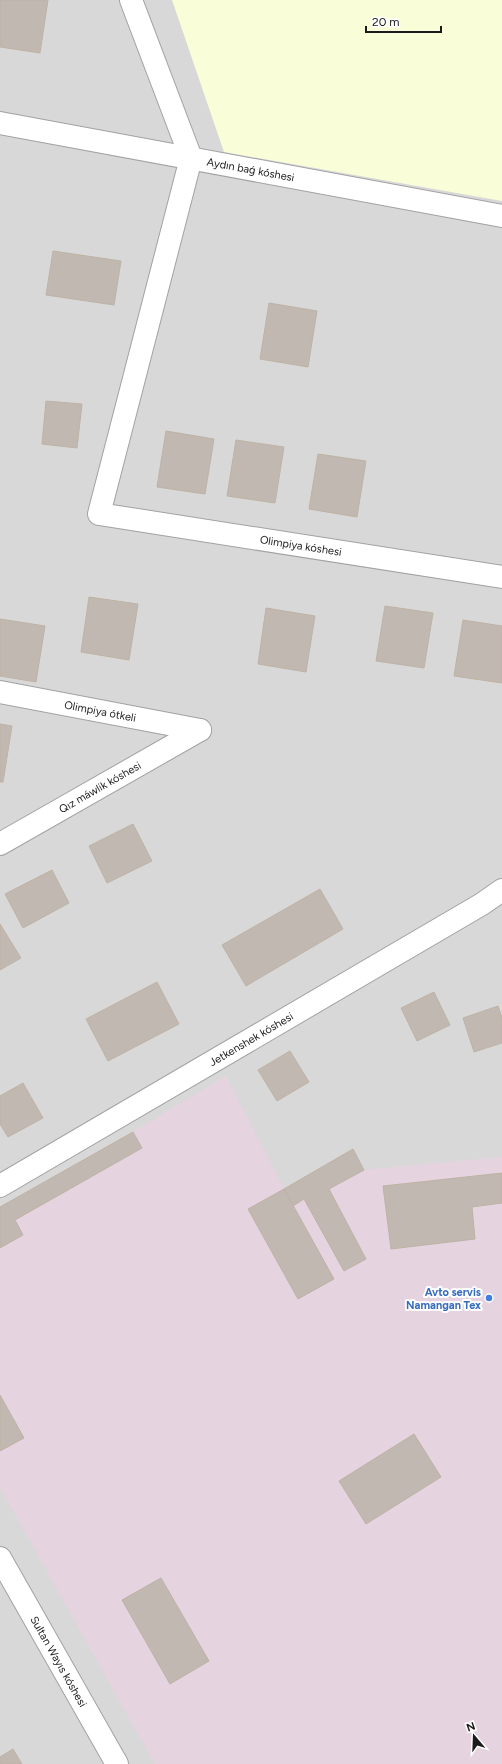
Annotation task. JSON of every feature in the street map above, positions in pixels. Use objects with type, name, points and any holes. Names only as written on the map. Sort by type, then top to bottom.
[{"type":"street","points":[[131,0],[190,158]]},
{"type":"street","name":"Aydın baǵ kóshesi","points":[[0,122],[502,216]]},
{"type":"street","name":"Olimpiya kóshesi","points":[[190,158],[99,514],[502,576]]},
{"type":"street","name":"Olimpiya ótkeli","points":[[0,692],[200,730]]},
{"type":"street","name":"Qız máwlik kóshesi","points":[[0,844],[200,730]]},
{"type":"street","name":"Jetkenshek kóshesi","points":[[0,1186],[482,904],[502,890]]},
{"type":"street","name":"Sultan Wayıs kóshesi","points":[[0,1558],[117,1764]]},
{"type":"shaded area","points":[[0,0],[502,0],[502,1764],[0,1764]]},
{"type":"shaded area","points":[[172,0],[502,0],[502,201],[224,152]]},
{"type":"shaded area","points":[[226,1076],[284,1189],[353,1149],[364,1170],[502,1157],[502,1764],[155,1764],[0,1487],[0,1207],[133,1132]],"holes":[[[414,1434],[441,1477],[367,1524],[340,1481]]]},
{"type":"building","points":[[0,0],[48,0],[40,53],[0,47]]},
{"type":"building","points":[[53,251],[121,261],[114,305],[46,295]]},
{"type":"building","points":[[269,303],[317,311],[308,367],[260,359]]},
{"type":"building","points":[[46,401],[82,404],[77,448],[42,444]]},
{"type":"building","points":[[166,431],[214,439],[205,494],[157,487]]},
{"type":"building","points":[[236,440],[284,447],[275,503],[227,496]]},
{"type":"building","points":[[318,454],[366,461],[357,517],[309,509]]},
{"type":"building","points":[[89,597],[138,604],[129,660],[81,652]]},
{"type":"building","points":[[385,606],[433,613],[424,668],[376,661]]},
{"type":"building","points":[[266,608],[315,616],[306,672],[258,664]]},
{"type":"building","points":[[0,619],[45,626],[36,682],[0,676]]},
{"type":"building","points":[[463,620],[502,626],[502,683],[454,676]]},
{"type":"building","points":[[0,724],[12,726],[3,782],[0,782]]},
{"type":"building","points":[[133,824],[152,861],[107,883],[89,846]]},
{"type":"building","points":[[52,870],[69,903],[23,928],[5,894]]},
{"type":"building","points":[[320,889],[343,929],[246,986],[222,945]]},
{"type":"building","points":[[0,924],[21,958],[0,970]]},
{"type":"building","points":[[157,982],[179,1024],[108,1061],[86,1019]]},
{"type":"building","points":[[434,992],[450,1025],[417,1041],[401,1008]]},
{"type":"building","points":[[498,1006],[502,1018],[502,1043],[474,1052],[463,1018]]},
{"type":"building","points":[[290,1051],[309,1082],[277,1101],[258,1070]]},
{"type":"building","points":[[23,1083],[43,1118],[8,1137],[0,1124],[0,1096]]},
{"type":"building","points":[[133,1132],[142,1148],[15,1220],[23,1235],[0,1248],[0,1207]]},
{"type":"building","points":[[353,1149],[364,1170],[329,1189],[366,1259],[344,1271],[304,1199],[293,1206],[284,1189]]},
{"type":"building","points":[[502,1173],[502,1203],[472,1207],[475,1239],[391,1249],[383,1186]]},
{"type":"building","points":[[284,1189],[334,1279],[298,1299],[248,1209]]},
{"type":"building","points":[[0,1395],[24,1438],[0,1451]]},
{"type":"building","points":[[414,1434],[441,1477],[366,1524],[339,1481]]},
{"type":"building","points":[[161,1578],[209,1661],[170,1684],[122,1600]]},
{"type":"building","points":[[13,1749],[22,1764],[0,1764],[0,1757]]},
{"type":"place","name":"Avto servis Namangan Tex","points":[[489,1298]]}]
